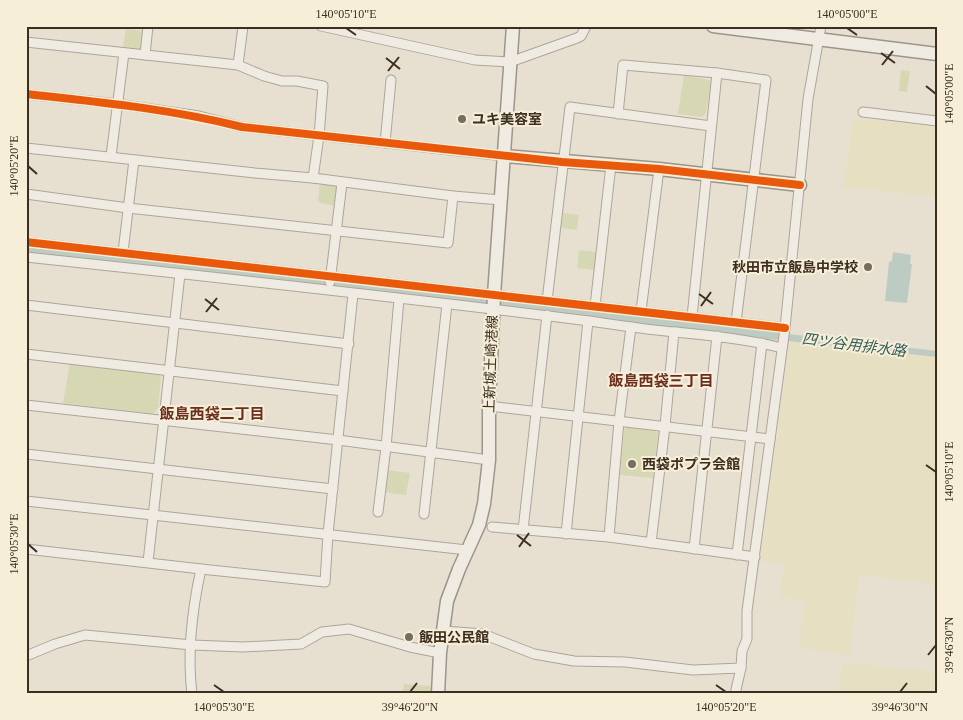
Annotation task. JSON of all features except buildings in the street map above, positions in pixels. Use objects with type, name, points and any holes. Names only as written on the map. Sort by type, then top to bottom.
[{"type":"main road","name":"上新城土崎港線","points":[[438,694],[440,653],[447,600],[479,525],[483,511],[489,460],[489,406],[494,302],[513,26]]},
{"type":"main road","points":[[713,26],[937,54]]},
{"type":"main road","points":[[504,156],[659,169],[800,185]]},
{"type":"street","points":[[145,56],[148,26]]},
{"type":"street","points":[[238,66],[243,26]]},
{"type":"street","points":[[321,26],[475,60],[510,62],[577,38],[581,36],[586,26]]},
{"type":"street","points":[[735,694],[741,668],[742,651],[746,639],[747,611],[784,338],[808,99],[821,26]]},
{"type":"street","points":[[26,42],[238,66],[264,76],[323,86],[313,178]]},
{"type":"street","points":[[111,156],[124,53]]},
{"type":"street","points":[[618,114],[623,65],[717,73],[766,80],[736,322]]},
{"type":"street","points":[[692,317],[717,73]]},
{"type":"street","points":[[385,143],[391,80]]},
{"type":"street","points":[[26,94],[118,104],[199,116],[242,127],[504,156]]},
{"type":"street","points":[[547,301],[570,107],[711,126]]},
{"type":"street","points":[[863,112],[937,121]]},
{"type":"street","points":[[26,148],[501,200]]},
{"type":"street","points":[[123,252],[134,160]]},
{"type":"street","points":[[595,306],[611,165]]},
{"type":"street","points":[[641,311],[659,169]]},
{"type":"street","points":[[329,290],[342,183]]},
{"type":"street","points":[[26,194],[128,208],[448,242],[453,196]]},
{"type":"street","points":[[26,242],[330,278],[494,302],[546,315],[674,332],[762,343],[784,338]]},
{"type":"street","points":[[26,257],[447,304],[547,301],[595,306],[736,322],[784,338]]},
{"type":"street","points":[[148,562],[180,274]]},
{"type":"street","points":[[26,549],[325,582],[328,534],[354,294]]},
{"type":"street","points":[[378,512],[400,299]]},
{"type":"street","points":[[26,304],[175,324],[349,344]]},
{"type":"street","points":[[424,514],[447,304]]},
{"type":"street","points":[[523,530],[546,315]]},
{"type":"street","points":[[566,534],[588,321]]},
{"type":"street","points":[[609,537],[619,421],[631,326]]},
{"type":"street","points":[[651,543],[674,332]]},
{"type":"street","points":[[694,549],[717,336]]},
{"type":"street","points":[[738,555],[762,343]]},
{"type":"street","points":[[26,354],[343,391]]},
{"type":"street","points":[[26,406],[338,440],[489,460]]},
{"type":"street","points":[[489,406],[770,439]]},
{"type":"street","points":[[26,454],[333,489]]},
{"type":"street","points":[[26,501],[467,550]]},
{"type":"street","points":[[492,527],[609,537],[755,557]]},
{"type":"street","points":[[192,694],[190,678],[193,610],[201,569]]},
{"type":"street","points":[[26,656],[54,644],[85,635],[192,645],[243,647],[301,644],[322,632],[349,629],[440,653]]},
{"type":"street","points":[[444,631],[483,634],[534,654],[574,661],[625,662],[693,670],[741,668]]},
{"type":"shaded area","points":[[854,118],[937,127],[937,197],[843,187]]},
{"type":"shaded area","points":[[791,334],[937,350],[937,585],[859,574],[850,656],[798,647],[805,602],[780,597],[784,564],[760,561]]},
{"type":"shaded area","points":[[843,662],[937,672],[937,694],[837,694]]},
{"type":"green space","points":[[126,29],[145,31],[144,47],[140,50],[123,47]]},
{"type":"green space","points":[[901,70],[910,71],[907,92],[899,91]]},
{"type":"green space","points":[[684,75],[709,80],[711,83],[706,113],[702,117],[678,114]]},
{"type":"green space","points":[[320,183],[336,185],[339,188],[336,206],[318,201]]},
{"type":"green space","points":[[563,213],[579,215],[577,230],[561,228]]},
{"type":"green space","points":[[579,250],[596,252],[594,270],[577,268]]},
{"type":"green space","points":[[70,363],[157,374],[161,377],[158,409],[153,414],[63,403]]},
{"type":"green space","points":[[626,426],[658,433],[653,478],[620,475]]},
{"type":"green space","points":[[386,470],[410,473],[406,495],[383,492]]},
{"type":"green space","points":[[404,684],[432,686],[431,694],[402,694]]},
{"type":"water","name":"四ツ谷用排水路","points":[[26,247],[937,351],[937,357],[677,329],[26,252]]},
{"type":"water","points":[[893,252],[911,255],[910,264],[912,264],[907,303],[885,301],[889,262],[892,261]]},
{"type":"cycle path","points":[[26,94],[108,103],[189,115],[242,127],[562,162],[659,169],[800,185]]},
{"type":"cycle path","points":[[26,242],[785,328]]},
{"type":"place","name":"ユキ美容室","points":[[462,119]]},
{"type":"place","name":"秋田市立飯島中学校","points":[[868,267]]},
{"type":"place","name":"西袋ポプラ会館","points":[[632,464]]},
{"type":"place","name":"飯田公民館","points":[[409,637]]},
{"type":"district","name":"飯島西袋三丁目","points":[[661,381]]},
{"type":"district","name":"飯島西袋二丁目","points":[[212,414]]}]
